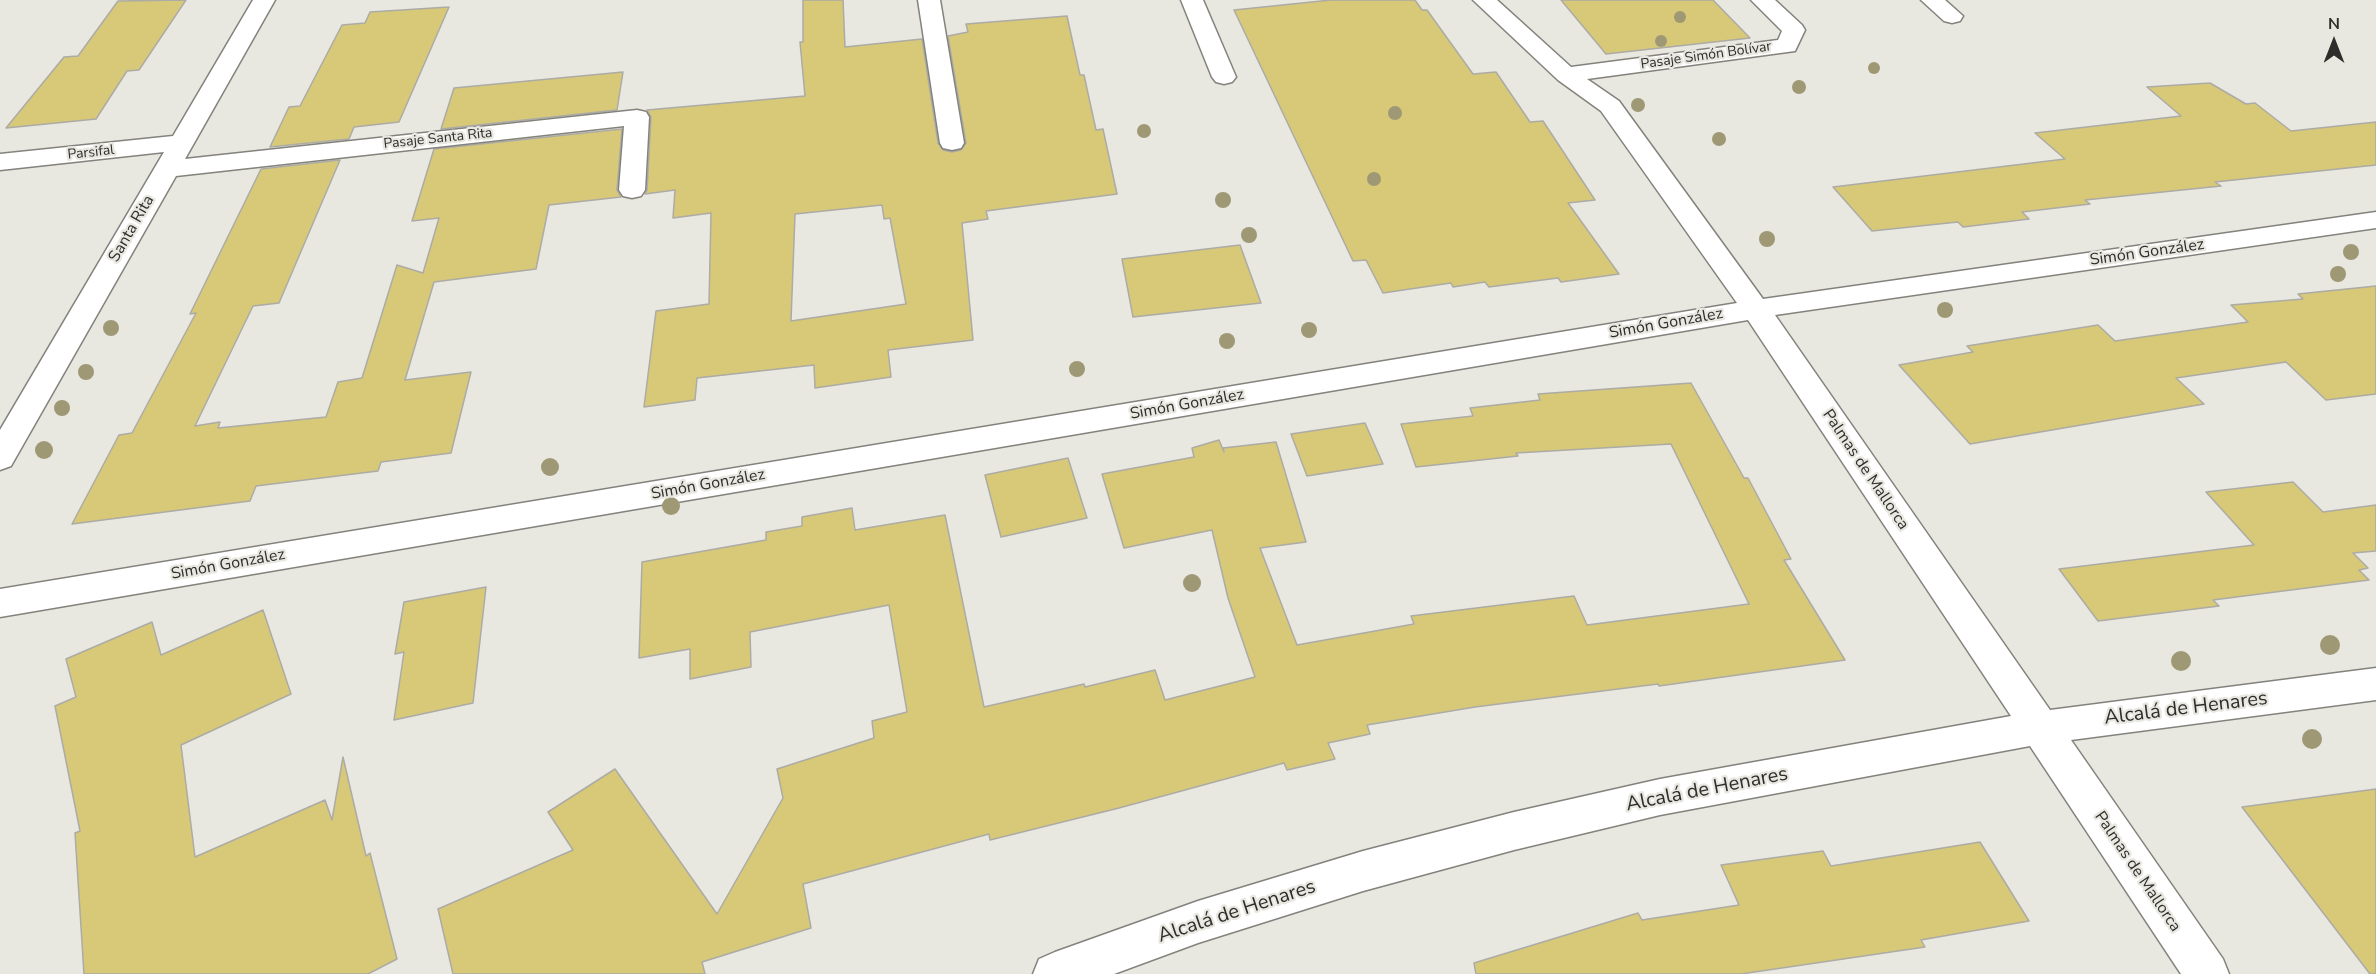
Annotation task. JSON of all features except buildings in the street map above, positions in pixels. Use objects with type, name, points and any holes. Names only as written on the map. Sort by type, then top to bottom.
[{"type":"street","name":"Santa Rita","points":[[0,458],[264,0]]},
{"type":"street","points":[[929,0],[952,143]]},
{"type":"street","points":[[1192,0],[1224,77]]},
{"type":"street","name":"Palmas de Mallorca","points":[[1484,0],[1566,75],[1610,106],[1756,309],[2207,974]]},
{"type":"street","name":"Pasaje Simón Bolívar","points":[[1566,75],[1787,46],[1794,30],[1762,0]]},
{"type":"street","points":[[1932,0],[1952,16]]},
{"type":"street","name":"Pasaje Santa Rita","points":[[167,169],[637,117],[632,190]]},
{"type":"street","name":"Parsifal","points":[[0,162],[182,143]]},
{"type":"street","name":"Simón González","points":[[0,603],[1756,309],[2376,220]]},
{"type":"street","name":"Alcalá de Henares","points":[[1055,974],[1198,922],[1363,871],[1514,831],[1660,797],[2038,728],[2376,684]]}]
